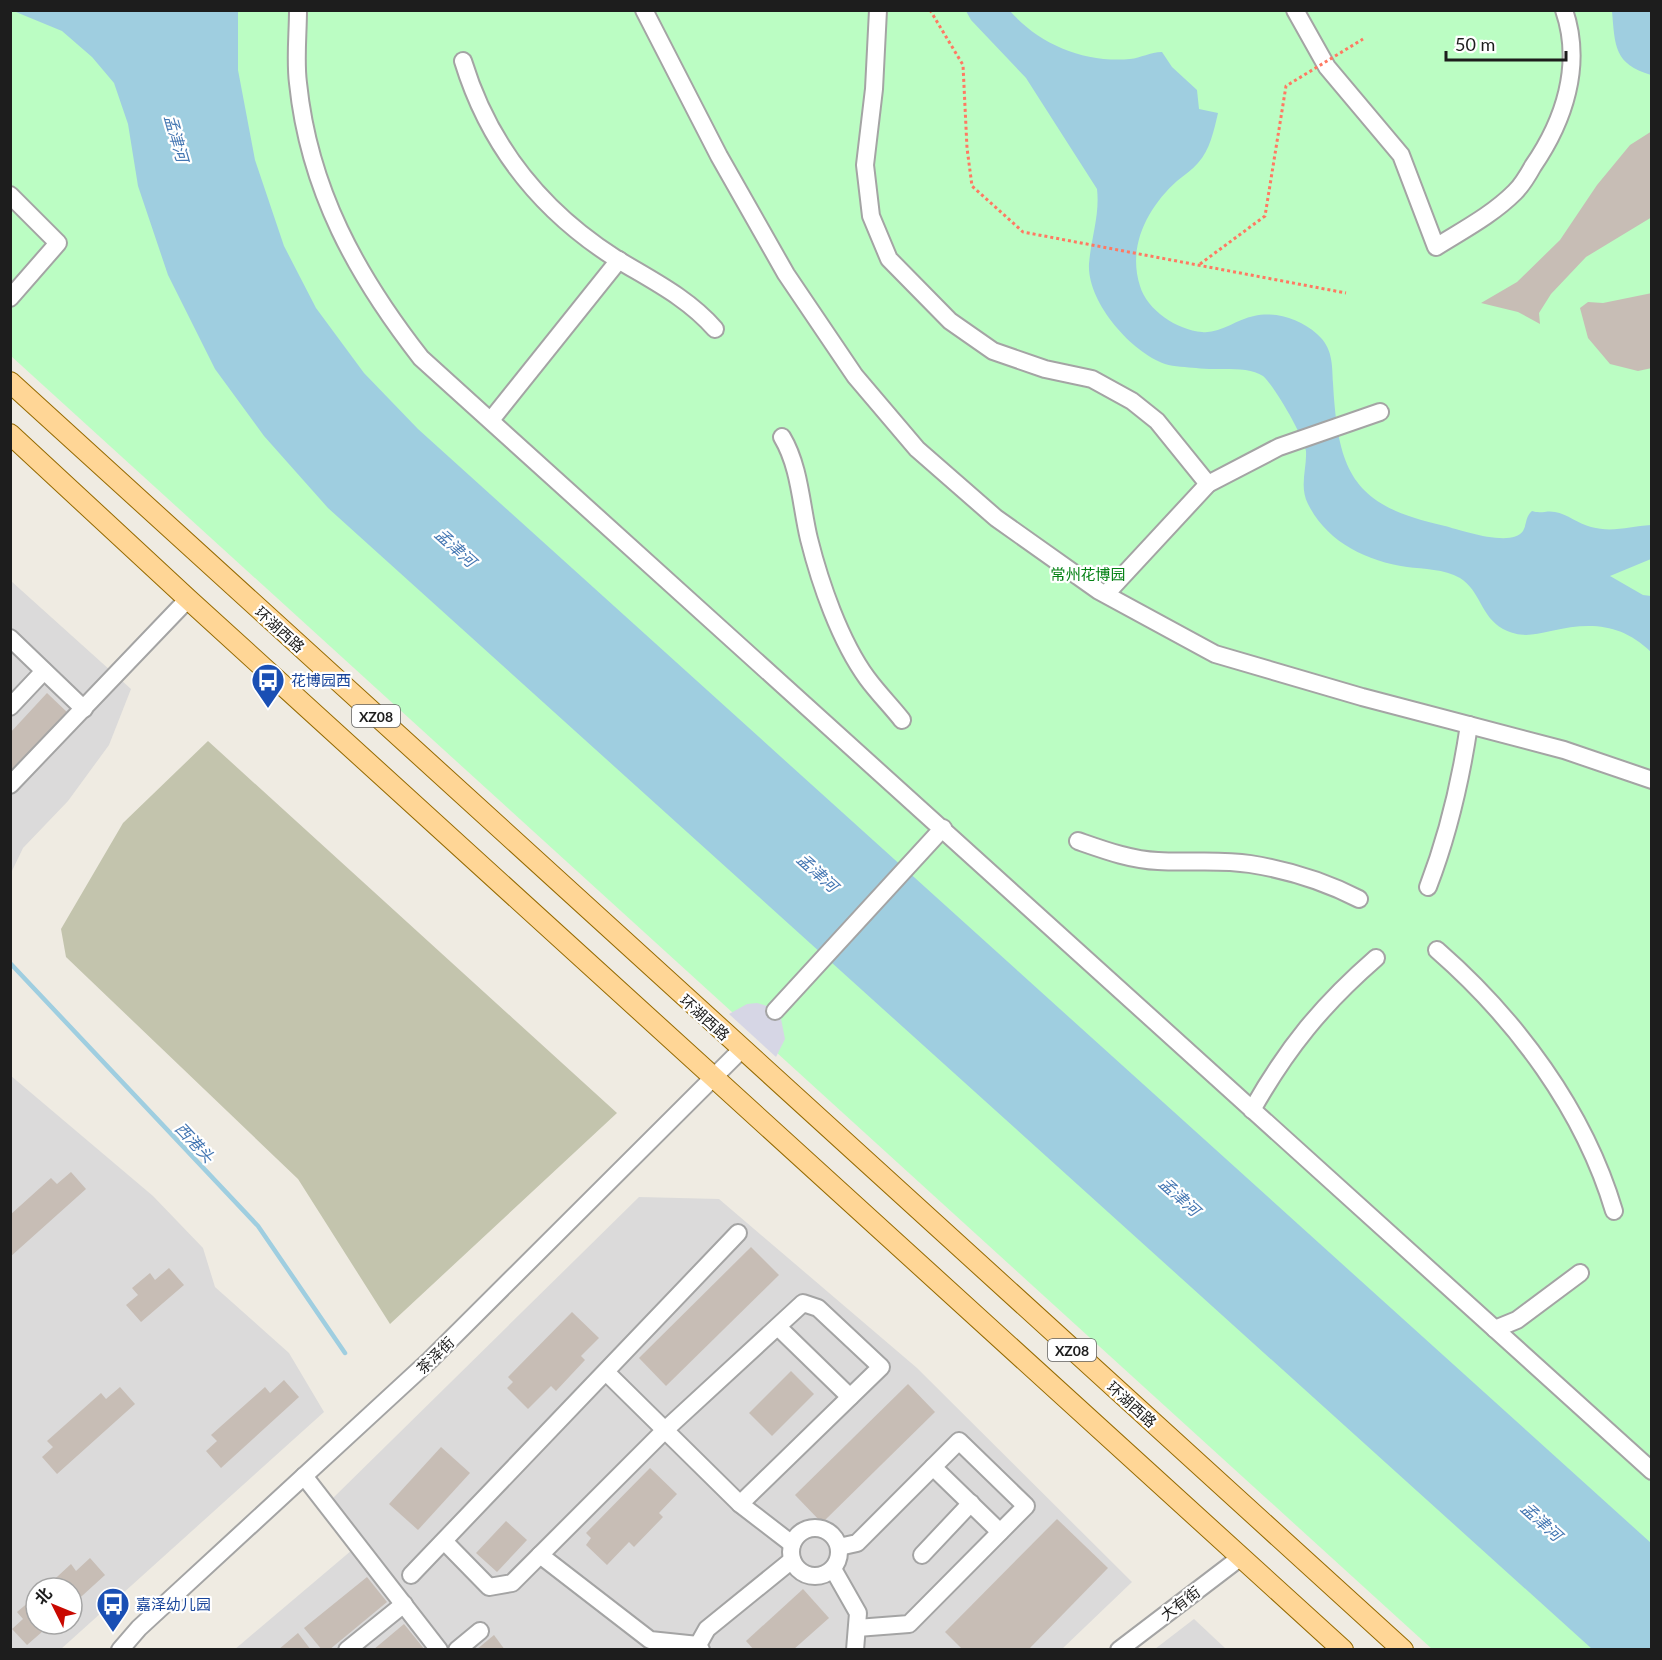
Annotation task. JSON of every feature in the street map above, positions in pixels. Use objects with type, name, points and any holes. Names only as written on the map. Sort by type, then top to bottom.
[{"type":"main road","name":"环湖西路","points":[[10,382],[1402,1650]]},
{"type":"main road","name":"XZ08","points":[[10,434],[188,599],[1342,1650]]},
{"type":"street","points":[[298,10],[298,83],[310,150],[329,208],[356,265],[391,320],[421,358],[938,834],[1053,932],[1652,1471]]},
{"type":"street","points":[[644,10],[719,156],[786,274],[855,376],[926,457],[996,518],[1106,594],[1215,654],[1564,750],[1652,780]]},
{"type":"street","points":[[878,10],[874,89],[865,165],[871,216],[889,259],[950,321],[993,351],[1045,369],[1092,379],[1132,401],[1157,421],[1208,484]]},
{"type":"street","points":[[1295,10],[1327,68],[1401,155],[1436,247],[1481,220],[1516,191],[1546,148],[1568,97],[1572,53],[1564,10]]},
{"type":"street","points":[[463,61],[474,99],[490,128],[536,193],[562,220],[619,260],[700,311],[715,329]]},
{"type":"street","points":[[10,195],[58,243],[10,298]]},
{"type":"street","points":[[490,420],[619,260]]},
{"type":"street","points":[[1106,594],[1208,484],[1280,447],[1380,412]]},
{"type":"street","points":[[782,437],[795,468],[802,511],[816,566],[840,628],[866,676],[902,720]]},
{"type":"street","points":[[10,785],[188,599]]},
{"type":"street","points":[[10,638],[84,709]]},
{"type":"street","points":[[10,707],[44,671]]},
{"type":"street","points":[[1428,887],[1442,846],[1469,725]]},
{"type":"street","points":[[775,1011],[938,834]]},
{"type":"street","points":[[1078,842],[1117,854],[1157,861],[1203,860],[1249,864],[1293,873],[1334,886],[1359,899]]},
{"type":"street","points":[[1437,950],[1466,975],[1494,1007],[1566,1102],[1591,1148],[1614,1211]]},
{"type":"street","points":[[1251,1110],[1276,1067],[1297,1038],[1337,992],[1376,958]]},
{"type":"street","name":"茶泽街","points":[[120,1650],[139,1628],[430,1359],[741,1050]]},
{"type":"street","points":[[411,1575],[738,1233]]},
{"type":"street","points":[[1495,1329],[1517,1320],[1580,1273]]},
{"type":"street","points":[[444,1541],[489,1587],[512,1583],[665,1430],[803,1303],[818,1308],[881,1367],[740,1504]]},
{"type":"street","points":[[778,1327],[850,1397]]},
{"type":"street","points":[[540,1555],[650,1640],[699,1647],[707,1629],[792,1552],[802,1532],[817,1528],[831,1534],[839,1547],[837,1563],[826,1574],[810,1576],[802,1573],[792,1552],[606,1372]]},
{"type":"street","points":[[839,1547],[856,1543],[959,1441],[1026,1506],[909,1624],[857,1628]]},
{"type":"street","points":[[933,1467],[1000,1532]]},
{"type":"street","points":[[304,1476],[440,1650]]},
{"type":"street","points":[[922,1555],[971,1503]]},
{"type":"street","name":"大有街","points":[[1119,1650],[1241,1557]]},
{"type":"street","points":[[833,1569],[858,1613],[855,1650]]},
{"type":"street","points":[[347,1650],[404,1604]]},
{"type":"street","points":[[457,1650],[480,1631]]},
{"type":"path","points":[[930,10],[963,65],[967,148],[972,186],[1023,232],[1346,293]]},
{"type":"path","points":[[1200,264],[1265,216],[1286,86],[1364,39]]},
{"type":"shaded area","points":[[11,581],[131,689],[109,745],[68,801],[23,848],[11,873]]},
{"type":"shaded area","points":[[208,741],[617,1113],[390,1324],[298,1179],[66,957],[61,929],[123,823]]},
{"type":"shaded area","points":[[757,1003],[767,1006],[781,1019],[785,1039],[776,1057],[729,1014],[747,1004]]},
{"type":"shaded area","points":[[10,1075],[153,1196],[203,1248],[215,1287],[289,1353],[324,1412],[84,1628],[84,1576],[24,1576],[24,1636],[75,1636],[61,1649],[11,1649]]},
{"type":"shaded area","points":[[639,1197],[719,1199],[917,1368],[1132,1582],[1062,1649],[234,1650],[365,1539],[333,1498]]},
{"type":"shaded area","points":[[1194,1619],[1226,1649],[1155,1649]]},
{"type":"green space","name":"常州花博园","points":[[10,11],[1651,11],[1651,1649],[1432,1649],[11,356]]},
{"type":"water","name":"孟津河","points":[[11,10],[238,11],[238,70],[255,160],[284,246],[316,308],[364,373],[418,429],[1651,1543],[1651,1649],[1592,1649],[328,508],[264,436],[215,369],[168,275],[138,186],[128,124],[114,83],[92,57],[62,31]]},
{"type":"water","points":[[966,11],[1010,11],[1022,23],[1049,42],[1096,58],[1130,59],[1162,52],[1172,67],[1197,90],[1199,109],[1218,113],[1206,152],[1157,203],[1143,228],[1136,256],[1137,271],[1140,286],[1149,303],[1173,323],[1202,332],[1222,329],[1248,318],[1271,315],[1295,320],[1317,334],[1326,345],[1331,357],[1335,414],[1346,463],[1356,481],[1370,496],[1389,508],[1414,518],[1497,538],[1517,536],[1523,531],[1532,511],[1560,513],[1586,526],[1599,529],[1651,525],[1651,559],[1610,576],[1643,595],[1651,596],[1651,652],[1628,635],[1604,627],[1579,626],[1527,635],[1509,632],[1490,618],[1472,589],[1460,578],[1441,571],[1407,567],[1377,560],[1349,548],[1326,529],[1305,498],[1306,451],[1304,444],[1281,400],[1263,376],[1240,369],[1204,369],[1165,364],[1138,349],[1125,337],[1103,309],[1090,279],[1089,264],[1098,199],[1097,189],[1026,78],[971,20]]},
{"type":"water","points":[[1612,11],[1651,11],[1651,75],[1639,71],[1623,59],[1616,44]]},
{"type":"building","points":[[1652,131],[1652,217],[1586,257],[1551,294],[1539,313],[1540,324],[1518,312],[1481,303],[1517,282],[1560,240],[1597,185],[1630,145]]},
{"type":"building","points":[[1652,293],[1652,368],[1638,371],[1610,364],[1588,338],[1580,308],[1588,302],[1603,303]]},
{"type":"building","points":[[47,693],[69,714],[10,778],[10,733]]},
{"type":"building","points":[[71,1172],[86,1189],[10,1257],[10,1215],[51,1178],[57,1184]]},
{"type":"building","points":[[751,1247],[779,1275],[666,1386],[639,1358]]},
{"type":"building","points":[[169,1268],[184,1285],[141,1322],[126,1305],[138,1295],[132,1288],[150,1273],[155,1280]]},
{"type":"building","points":[[572,1312],[599,1338],[581,1356],[585,1360],[556,1391],[551,1386],[528,1409],[507,1388],[513,1382],[508,1377]]},
{"type":"building","points":[[791,1371],[814,1394],[772,1436],[749,1413]]},
{"type":"building","points":[[284,1380],[299,1397],[221,1468],[206,1451],[217,1441],[211,1435],[265,1387],[270,1393]]},
{"type":"building","points":[[908,1384],[935,1412],[822,1523],[795,1495]]},
{"type":"building","points":[[120,1387],[135,1404],[57,1474],[42,1457],[53,1447],[47,1441],[101,1393],[106,1399]]},
{"type":"building","points":[[441,1447],[470,1473],[418,1530],[389,1504]]},
{"type":"building","points":[[650,1468],[677,1494],[659,1513],[663,1517],[634,1547],[629,1542],[607,1565],[586,1545],[591,1538],[586,1533]]},
{"type":"building","points":[[1057,1519],[1108,1568],[1028,1650],[963,1650],[945,1632]]},
{"type":"building","points":[[506,1521],[527,1540],[497,1572],[476,1553]]},
{"type":"building","points":[[90,1558],[105,1575],[84,1594],[84,1576],[58,1576],[71,1564],[76,1571]]},
{"type":"building","points":[[367,1577],[387,1602],[329,1650],[322,1650],[304,1628]]},
{"type":"building","points":[[803,1589],[829,1618],[793,1650],[754,1650],[746,1641]]},
{"type":"building","points":[[24,1606],[24,1636],[37,1636],[27,1645],[12,1629],[23,1619],[17,1612]]},
{"type":"building","points":[[404,1624],[425,1650],[373,1650]]},
{"type":"building","points":[[298,1633],[311,1650],[278,1650]]},
{"type":"building","points":[[494,1635],[505,1650],[476,1650]]},
{"type":"waterway","name":"西港头","points":[[10,963],[258,1226],[345,1353]]},
{"type":"place","name":"花博园西","points":[[268,709]]},
{"type":"place","name":"嘉泽幼儿园","points":[[113,1633]]}]
